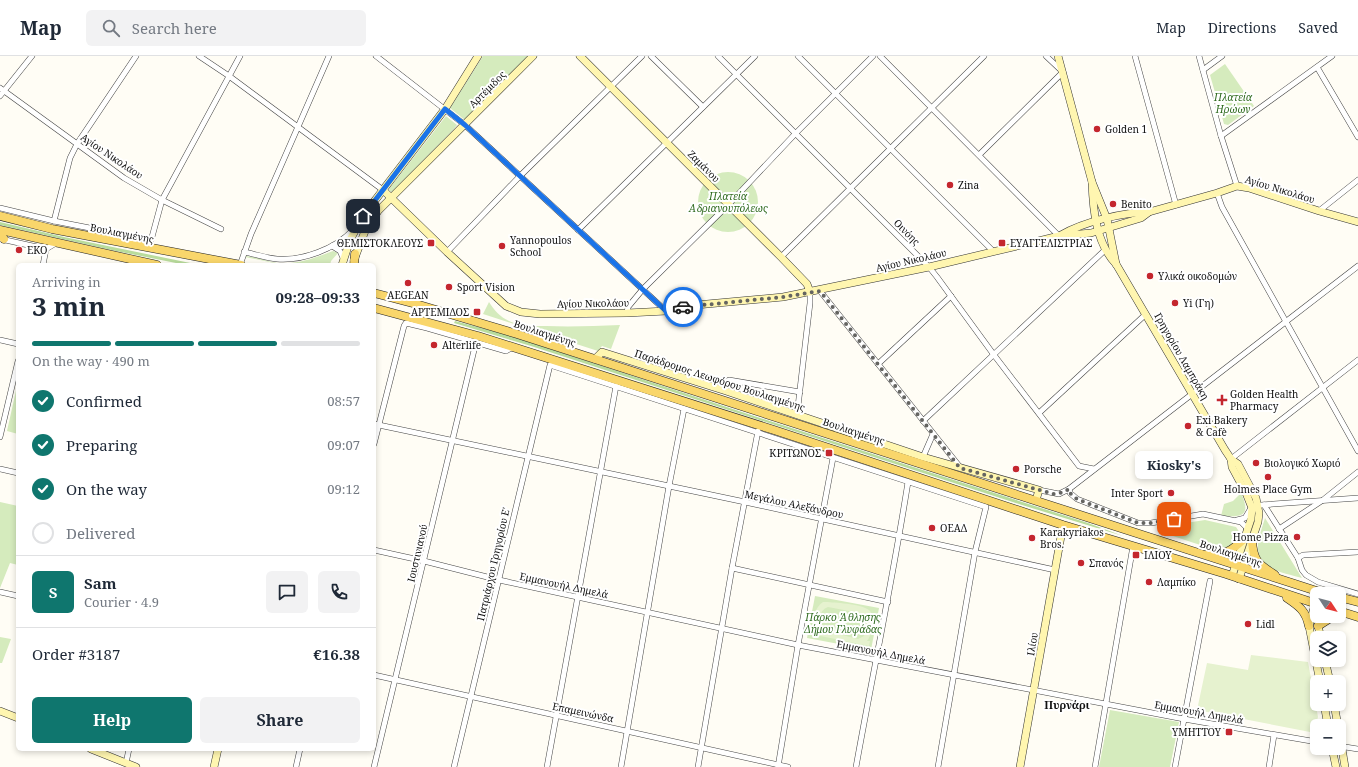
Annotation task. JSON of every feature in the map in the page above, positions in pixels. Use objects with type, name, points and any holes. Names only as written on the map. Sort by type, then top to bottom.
[{"type":"main road","name":"Βουλιαγμένης","points":[[0,216],[52,229],[230,263]]},
{"type":"main road","points":[[0,230],[139,263]]},
{"type":"main road","points":[[353,263],[355,254]]},
{"type":"main road","name":"Βουλιαγμένης","points":[[376,293],[482,323],[595,359],[771,411],[1036,500],[1282,580],[1310,593]]},
{"type":"main road","points":[[376,308],[413,317],[514,347],[628,387],[712,414],[1280,592],[1310,596]]},
{"type":"main road","points":[[413,317],[427,328]]},
{"type":"main road","points":[[1196,552],[1224,553],[1230,551],[1248,536],[1257,562],[1282,580]]},
{"type":"main road","points":[[1280,592],[1300,606],[1306,615],[1309,626]]},
{"type":"main road","points":[[1346,599],[1358,602]]},
{"type":"main road","points":[[1348,614],[1358,617]]},
{"type":"main road","points":[[1318,626],[1323,623]]},
{"type":"street","points":[[0,96],[2,89],[32,56]]},
{"type":"street","points":[[54,221],[70,158],[77,144],[136,56]]},
{"type":"street","points":[[199,56],[229,76],[383,190]]},
{"type":"street","points":[[149,248],[162,200],[240,56]]},
{"type":"street","points":[[241,263],[251,234],[329,56]]},
{"type":"street","points":[[376,56],[465,125],[666,311]]},
{"type":"street","points":[[343,262],[356,227],[363,216],[445,109],[478,56]]},
{"type":"street","name":"Αρτέμιδος","points":[[355,254],[365,231],[372,220],[533,56]]},
{"type":"street","name":"Ζαμάνου","points":[[580,56],[781,257],[807,284],[810,292]]},
{"type":"street","points":[[447,252],[520,176],[642,56]]},
{"type":"street","points":[[651,56],[703,107]]},
{"type":"street","name":"Οινόης","points":[[718,56],[929,267],[1079,466],[1094,469]]},
{"type":"street","points":[[578,230],[755,56]]},
{"type":"street","points":[[798,56],[993,251]]},
{"type":"street","points":[[627,313],[628,308],[643,289],[873,56]]},
{"type":"street","points":[[880,56],[1059,236]]},
{"type":"street","points":[[781,257],[984,56]]},
{"type":"street","points":[[979,155],[1063,72],[1046,56]]},
{"type":"street","name":"Γρηγορίου Λαμπράκη","points":[[1058,56],[1092,182],[1107,219],[1116,264]]},
{"type":"street","points":[[1135,56],[1176,205]]},
{"type":"street","points":[[1199,56],[1221,136],[1237,186]]},
{"type":"street","points":[[1203,70],[1222,56]]},
{"type":"street","points":[[1221,136],[1332,56]]},
{"type":"street","points":[[1317,67],[1358,137]]},
{"type":"street","name":"Αγίου Νικολάου","points":[[2,89],[124,178],[162,200],[221,229]]},
{"type":"street","points":[[1319,211],[1358,180]]},
{"type":"street","name":"Γρηγορίου Λαμπράκη","points":[[1092,182],[1096,221],[1105,250],[1116,264],[1231,459],[1232,467],[1246,493],[1279,529],[1298,558],[1302,570],[1310,578],[1318,582],[1358,594]]},
{"type":"street","name":"Αγίου Νικολάου","points":[[1059,236],[1069,230],[1096,221],[1139,212],[1150,212],[1237,186],[1249,188],[1357,224]]},
{"type":"street","name":"Αγίου Νικολάου","points":[[383,190],[506,306],[521,312],[540,314],[666,311],[685,306],[783,297],[820,291],[1059,236],[1091,233],[1141,218],[1150,212]]},
{"type":"street","points":[[1217,193],[1222,207],[1358,451]]},
{"type":"street","points":[[0,208],[54,221],[151,240]]},
{"type":"street","points":[[244,252],[268,258],[286,259],[306,256],[332,246],[345,238],[356,227]]},
{"type":"street","points":[[1,237],[46,249]]},
{"type":"street","points":[[42,263],[46,249],[56,243]]},
{"type":"street","points":[[332,246],[340,251],[343,262]]},
{"type":"street","points":[[923,421],[1105,250]]},
{"type":"street","points":[[1036,500],[1039,490],[1059,494],[1069,489],[1358,266]]},
{"type":"street","points":[[820,291],[960,468]]},
{"type":"street","points":[[796,415],[800,392],[810,292]]},
{"type":"street","points":[[878,364],[951,296]]},
{"type":"street","points":[[1039,413],[1146,314]]},
{"type":"street","points":[[376,425],[406,323],[506,351],[514,347]]},
{"type":"street","points":[[0,340],[16,344]]},
{"type":"street","name":"Ιουστινιανού","points":[[374,767],[476,342]]},
{"type":"street","name":"Παράδρομος Λεωφόρου Βουλιαγμένης","points":[[595,359],[602,352],[726,391],[771,411],[796,415],[923,457],[1039,490]]},
{"type":"street","points":[[1231,459],[1358,360]]},
{"type":"street","name":"Πατριάρχου Γρηγορίου E'","points":[[454,767],[550,364],[616,386]]},
{"type":"street","points":[[0,437],[16,369]]},
{"type":"street","points":[[726,391],[725,383],[729,380],[800,392]]},
{"type":"street","points":[[548,767],[616,386],[628,387],[684,409],[712,414]]},
{"type":"street","points":[[621,767],[669,486],[684,409]]},
{"type":"street","name":"Μεγάλου Αλεξάνδρου","points":[[376,425],[745,502],[1055,570]]},
{"type":"street","points":[[698,767],[732,568],[759,429],[833,458],[986,507],[976,552],[938,767]]},
{"type":"street","points":[[923,457],[933,434]]},
{"type":"street","points":[[778,766],[798,645],[833,458]]},
{"type":"street","points":[[0,469],[16,473]]},
{"type":"street","points":[[1279,529],[1323,500],[1358,472]]},
{"type":"street","points":[[856,767],[875,660],[888,602],[908,482]]},
{"type":"street","points":[[1069,489],[1070,493],[1077,499],[1138,523],[1150,523],[1203,514],[1236,520],[1244,524],[1248,536]]},
{"type":"street","points":[[1236,520],[1244,518],[1258,506],[1358,498]]},
{"type":"street","name":"Γρηγορίου Λαμπράκη","points":[[1248,536],[1258,522],[1258,506]]},
{"type":"street","name":"Γρηγορίου Λαμπράκη","points":[[1235,578],[1248,536],[1251,519],[1258,506]]},
{"type":"street","points":[[1136,533],[1138,523]]},
{"type":"street","name":"Ιλίου","points":[[1020,767],[1063,525]]},
{"type":"street","points":[[1095,767],[1133,546]]},
{"type":"street","name":"Εμμανουήλ Δημελά","points":[[376,550],[424,560],[499,580],[722,627],[798,645],[1034,689],[1184,719],[1310,741]]},
{"type":"street","points":[[1298,558],[1303,555],[1358,552]]},
{"type":"street","points":[[732,568],[888,602]]},
{"type":"street","points":[[1175,767],[1210,581]]},
{"type":"street","points":[[0,592],[16,596]]},
{"type":"street","points":[[1310,623],[1309,626],[1319,675]]},
{"type":"street","points":[[1319,623],[1319,631]]},
{"type":"street","name":"Επαμεινώνδα","points":[[376,675],[788,767]]},
{"type":"street","points":[[0,711],[16,717]]},
{"type":"street","points":[[1269,767],[1274,734]]},
{"type":"street","points":[[1346,747],[1358,749]]},
{"type":"street","points":[[96,751],[136,767]]},
{"type":"street","points":[[126,763],[129,751]]},
{"type":"street","points":[[214,767],[218,751]]},
{"type":"street","points":[[296,767],[300,751]]},
{"type":"street","points":[[1333,755],[1336,767]]},
{"type":"street","points":[[1342,755],[1345,767]]},
{"type":"green space","points":[[483,56],[530,56],[466,121],[450,108]]},
{"type":"green space","name":"Πλατεία Ηρώων","points":[[1225,64],[1254,106],[1228,125],[1224,124],[1210,75]]},
{"type":"green space","points":[[446,116],[457,125],[392,192],[390,191],[389,189]]},
{"type":"green space","name":"Πλατεία Αδριανουπόλεως","points":[[728,172],[745,177],[753,185],[758,202],[753,219],[745,227],[728,232],[711,227],[703,219],[698,202],[703,185],[711,177]]},
{"type":"green space","points":[[0,222],[190,263],[176,263],[0,225]]},
{"type":"green space","points":[[333,251],[338,253],[330,263],[291,263]]},
{"type":"green space","points":[[245,257],[250,257],[277,263]]},
{"type":"green space","points":[[489,302],[503,317],[513,323],[522,325],[620,325],[611,349],[602,346],[598,351],[483,314]]},
{"type":"green space","points":[[455,321],[508,335],[1088,523],[1123,536],[1022,505],[531,346],[454,323]]},
{"type":"green space","points":[[16,390],[16,433],[7,431]]},
{"type":"green space","points":[[1241,493],[1245,507],[1243,514],[1221,516],[1224,504],[1233,501]]},
{"type":"green space","points":[[0,502],[16,506],[16,564],[10,563],[0,588]]},
{"type":"green space","points":[[1265,518],[1302,578],[1281,572],[1267,566],[1262,561],[1259,555],[1258,545]]},
{"type":"green space","points":[[1205,520],[1236,527],[1240,533],[1232,546],[1214,549],[1167,534],[1166,526]]},
{"type":"green space","name":"Πάρκο Άθλησης Δήμου Γλυφάδας","points":[[815,596],[879,608],[871,650],[807,638]]},
{"type":"green space","points":[[823,602],[828,602],[850,604],[870,611],[873,620],[871,634],[867,641],[870,641],[869,646],[811,634],[812,629],[814,630],[814,614]],"holes":[[[828,607],[865,614],[867,620],[864,636],[858,639],[822,630],[819,624],[819,617],[822,611]]]},
{"type":"green space","points":[[0,637],[11,639],[2,663],[0,663]]},
{"type":"green space","points":[[1251,655],[1308,662],[1310,675],[1310,711],[1317,711],[1318,717],[1317,719],[1310,719],[1310,732],[1197,710],[1207,663],[1248,670]]},
{"type":"green space","points":[[1110,710],[1179,722],[1170,767],[1099,767]]},
{"type":"way so far","points":[[683,307],[783,297],[820,291],[960,468],[1054,494],[1059,494],[1069,489],[1070,493],[1077,499],[1138,523],[1150,523],[1174,519]]},
{"type":"place","name":"Golden 1","points":[[1097,129]]},
{"type":"place","name":"Zina","points":[[950,185]]},
{"type":"place","name":"Benito","points":[[1113,204]]},
{"type":"place","name":"ΘΕΜΙΣΤΟΚΛΕΟΥΣ","points":[[431,243]]},
{"type":"place","name":"ΕΥΑΓΓΕΛΙΣΤΡΙΑΣ","points":[[1002,243]]},
{"type":"place","name":"Yannopoulos School","points":[[502,246]]},
{"type":"place","name":"EKO","points":[[19,250]]},
{"type":"place","name":"Υλικά οικοδομών","points":[[1150,276]]},
{"type":"place","name":"AEGEAN","points":[[408,283]]},
{"type":"place","name":"Sport Vision","points":[[449,287]]},
{"type":"place","name":"Yi (Γη)","points":[[1175,303]]},
{"type":"place","name":"ΑΡΤΕΜΙΔΟΣ","points":[[477,312]]},
{"type":"place","name":"Alterlife","points":[[434,345]]},
{"type":"place","name":"Golden Health Pharmacy","points":[[1222,400]]},
{"type":"place","name":"Exi Bakery & Cafè","points":[[1188,426]]},
{"type":"place","name":"ΚΡΙΤΩΝΟΣ","points":[[829,453]]},
{"type":"place","name":"Βιολογικό Χωριό","points":[[1256,463]]},
{"type":"place","name":"Porsche","points":[[1016,469]]},
{"type":"place","name":"Holmes Place Gym","points":[[1268,477]]},
{"type":"place","name":"Inter Sport","points":[[1171,493]]},
{"type":"place","name":"Kiosky's","points":[[1174,519]]},
{"type":"place","name":"ΟΕΑΔ","points":[[932,528]]},
{"type":"place","name":"Home Pizza","points":[[1297,537]]},
{"type":"place","name":"Karakyriakos Bros.","points":[[1032,538]]},
{"type":"place","name":"ΙΛΙΟΥ","points":[[1136,555]]},
{"type":"place","name":"Σπανός","points":[[1081,563]]},
{"type":"place","name":"Λαμπίκο","points":[[1149,582]]},
{"type":"place","name":"Lidl","points":[[1248,624]]},
{"type":"place","name":"ΥΜΗΤΤΟΥ","points":[[1229,732]]},
{"type":"district","name":"Πυρνάρι","points":[[1067,705]]},
{"type":"route","points":[[363,216],[445,109],[465,125],[666,311],[683,307]]}]
